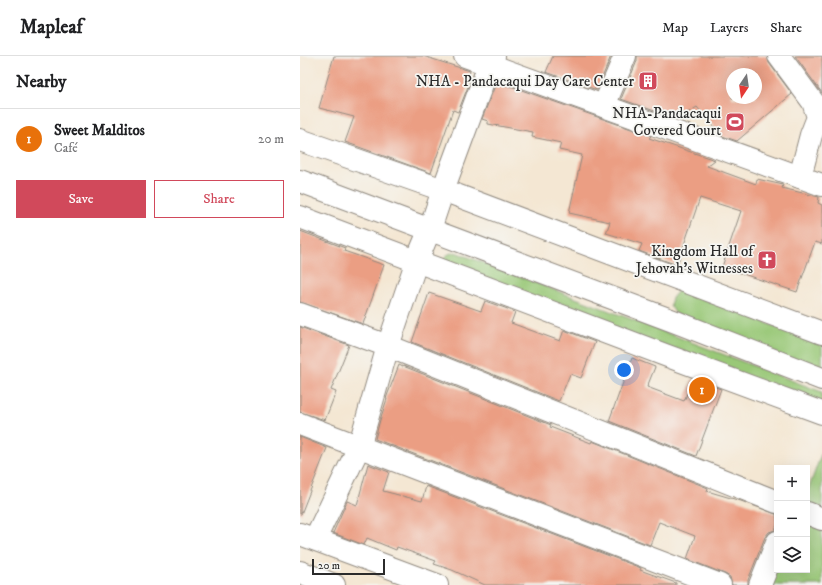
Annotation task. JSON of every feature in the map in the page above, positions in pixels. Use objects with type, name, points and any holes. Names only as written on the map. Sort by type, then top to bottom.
[{"type":"street","points":[[465,56],[491,60],[604,106],[822,185]]},
{"type":"street","points":[[604,106],[625,56]]},
{"type":"street","points":[[779,56],[813,102],[818,117],[811,135],[800,177]]},
{"type":"street","points":[[438,585],[307,536],[359,447],[388,346],[417,260],[430,229],[491,60]]},
{"type":"street","points":[[300,140],[443,190],[822,333]]},
{"type":"street","points":[[300,181],[676,322],[822,379]]},
{"type":"street","points":[[300,217],[417,260],[661,354],[822,413]]},
{"type":"street","points":[[300,314],[388,346],[775,501]]},
{"type":"street","points":[[300,424],[720,585]]},
{"type":"street","points":[[810,514],[822,519]]},
{"type":"street","points":[[760,585],[774,550]]},
{"type":"street","points":[[300,572],[334,585]]},
{"type":"green space","points":[[455,252],[822,392],[822,408],[442,265],[446,256]]},
{"type":"green space","points":[[679,290],[822,344],[822,371],[676,314],[670,305],[672,298]]},
{"type":"green space","points":[[822,452],[822,508],[810,503],[810,485]]},
{"type":"green space","points":[[810,525],[822,529],[822,585],[766,585],[775,573],[810,573]]},
{"type":"building","points":[[334,56],[423,56],[470,71],[468,78],[471,79],[458,112],[453,110],[431,173],[345,142],[354,117],[319,108]]},
{"type":"building","points":[[553,56],[611,56],[597,90],[546,72]]},
{"type":"building","name":"NHA-Pandacaqui Covered Court","points":[[637,56],[767,56],[769,63],[792,94],[737,141],[722,136],[697,107],[677,119],[621,99],[637,61]]},
{"type":"building","points":[[795,56],[822,56],[822,93]]},
{"type":"building","points":[[496,83],[513,87],[651,136],[649,138],[715,160],[707,166],[756,184],[757,179],[783,185],[782,188],[819,197],[818,203],[822,205],[822,244],[815,242],[797,292],[722,267],[741,211],[700,198],[677,265],[639,251],[642,244],[606,233],[610,222],[569,213],[582,155],[559,150],[561,143],[532,137],[533,132],[488,124],[488,121],[482,119]]},
{"type":"building","points":[[300,231],[345,248],[344,251],[384,265],[363,324],[300,302]]},
{"type":"building","points":[[429,293],[481,311],[485,301],[505,308],[515,312],[511,323],[560,341],[564,330],[595,342],[581,378],[570,374],[559,401],[412,342]]},
{"type":"building","points":[[300,327],[349,345],[331,390],[336,392],[325,420],[300,412]]},
{"type":"building","points":[[632,358],[655,367],[647,387],[684,401],[693,379],[721,389],[696,456],[609,421]]},
{"type":"building","points":[[399,365],[403,366],[551,425],[550,427],[591,443],[592,441],[708,488],[707,491],[741,501],[774,513],[774,530],[769,532],[765,537],[748,580],[748,585],[732,585],[730,577],[725,574],[687,559],[695,536],[659,522],[650,545],[375,439],[386,399]]},
{"type":"building","points":[[300,437],[327,448],[301,514],[300,514]]},
{"type":"building","points":[[368,464],[389,472],[383,491],[422,501],[426,486],[641,568],[640,570],[676,583],[676,585],[485,585],[452,570],[434,564],[436,561],[397,547],[396,550],[367,538],[364,545],[333,533],[347,501],[357,505]]},
{"type":"place","name":"NHA - Pandacaqui Day Care Center","points":[[648,81]]},
{"type":"place","name":"NHA-Pandacaqui Covered Court","points":[[735,122]]},
{"type":"place","name":"Kingdom Hall of Jehovah's Witnesses","points":[[767,260]]},
{"type":"place","name":"Sweet Malditos","points":[[702,390]]}]
